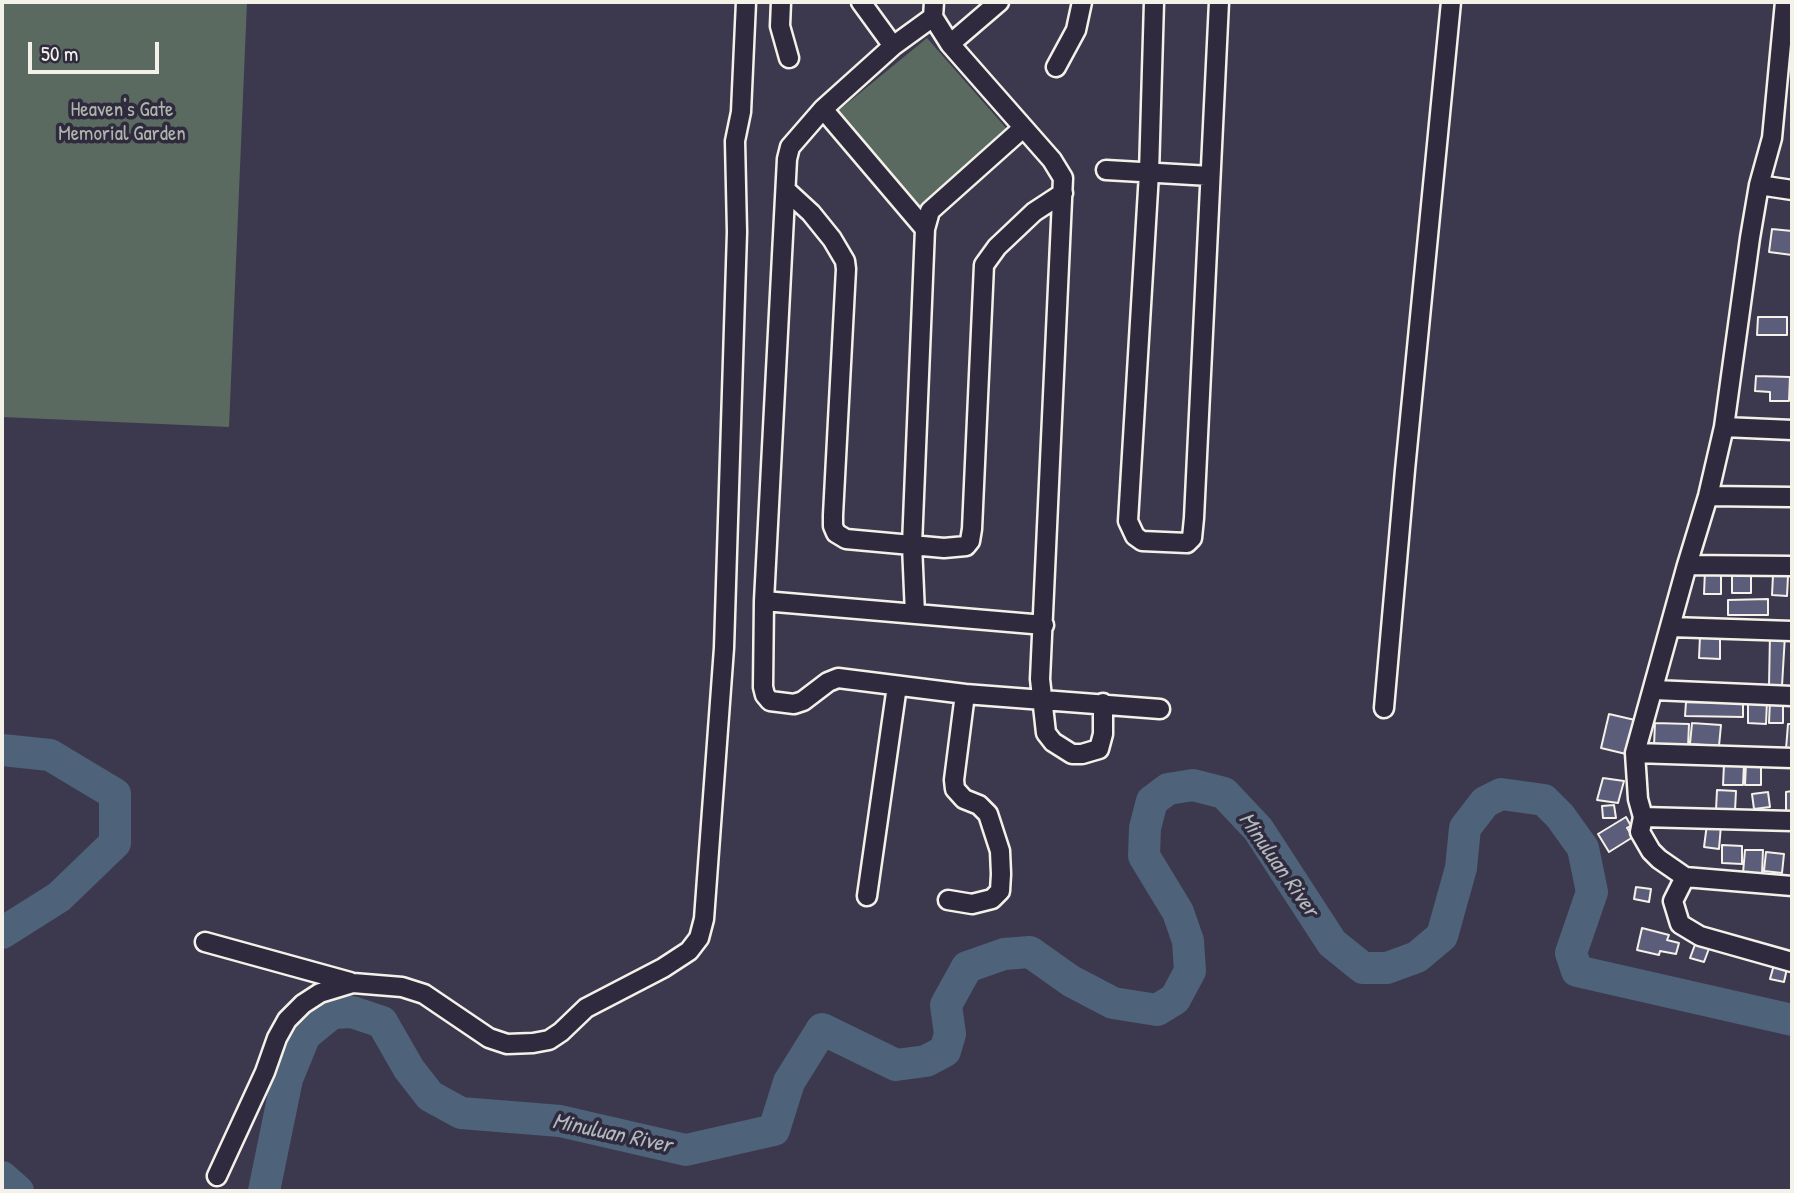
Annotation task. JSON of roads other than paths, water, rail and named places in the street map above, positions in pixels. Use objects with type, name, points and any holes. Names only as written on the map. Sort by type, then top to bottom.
[{"type":"street","points":[[205,942],[353,983],[402,987],[424,995],[489,1038],[507,1044],[549,1040],[586,1008],[663,968],[689,951],[699,938],[704,919],[724,648],[737,232],[735,141],[741,112],[746,2]]},
{"type":"street","points":[[781,2],[780,26],[789,58]]},
{"type":"street","points":[[861,2],[893,46]]},
{"type":"street","points":[[950,44],[999,2]]},
{"type":"street","points":[[1056,67],[1076,30],[1082,2]]},
{"type":"street","points":[[1154,2],[1149,173],[1128,521],[1135,536],[1142,541],[1187,543],[1192,538],[1219,2]]},
{"type":"street","points":[[1384,708],[1451,2]]},
{"type":"street","points":[[1785,2],[1772,138],[1759,185],[1750,238],[1724,427],[1708,496],[1636,753],[1638,799],[1643,817],[1640,832],[1651,851],[1685,877],[1792,886]]},
{"type":"street","points":[[1103,703],[1103,734],[1099,749],[1092,753],[1072,754],[1053,742],[1046,733],[1041,700],[1063,178],[950,44],[934,9],[823,109],[790,147],[787,159],[764,601],[763,687],[770,701],[794,704],[803,701],[828,681],[838,678],[965,694],[1041,700],[1103,703],[1160,709]]},
{"type":"street","points":[[823,109],[925,229]]},
{"type":"street","points":[[915,614],[912,545],[925,229],[930,211],[1023,128]]},
{"type":"street","points":[[1106,170],[1210,176]]},
{"type":"street","points":[[1759,185],[1792,190]]},
{"type":"street","points":[[786,190],[832,239],[845,261],[833,526],[836,533],[846,539],[944,548],[961,547],[970,541],[972,529],[984,265],[997,247],[1034,212],[1063,192]]},
{"type":"street","points":[[1724,427],[1792,430]]},
{"type":"street","points":[[1708,496],[1792,497]]},
{"type":"street","points":[[1687,565],[1792,566]]},
{"type":"street","points":[[764,601],[1044,625]]},
{"type":"street","points":[[1671,627],[1792,631]]},
{"type":"street","points":[[867,896],[897,686]]},
{"type":"street","points":[[1654,690],[1792,696]]},
{"type":"street","points":[[948,900],[972,904],[992,899],[1000,891],[1000,851],[988,814],[979,805],[964,799],[956,789],[954,780],[965,694]]},
{"type":"street","points":[[1636,753],[1792,758]]},
{"type":"street","points":[[1643,817],[1792,821]]},
{"type":"street","points":[[1685,877],[1673,901],[1679,924],[1700,936],[1792,962]]},
{"type":"street","points":[[217,1176],[265,1072],[276,1038],[287,1020],[303,1004],[320,993],[353,983]]},
{"type":"waterway","name":"Minuluan River","points":[[2,750],[50,755],[115,794],[115,843],[59,897],[2,933]]},
{"type":"waterway","name":"Minuluan River","points":[[264,1191],[287,1079],[305,1035],[332,1013],[352,1012],[382,1022],[409,1069],[430,1096],[461,1113],[560,1121],[686,1150],[774,1130],[789,1082],[822,1029],[896,1065],[926,1061],[945,1051],[950,1034],[946,1005],[967,967],[1004,954],[1030,952],[1071,981],[1113,1003],[1157,1010],[1175,999],[1190,971],[1188,941],[1178,912],[1144,856],[1145,828],[1152,801],[1168,789],[1193,785],[1224,793],[1258,829],[1332,943],[1363,968],[1387,968],[1417,957],[1442,936],[1461,868],[1465,828],[1485,802],[1501,794],[1544,800],[1560,816],[1583,848],[1592,892],[1571,953],[1577,971],[1792,1020]]},
{"type":"waterway","name":"Minuluan River","points":[[2,1177],[18,1191]]},
{"type":"park label","name":"Heaven's Gate Memorial Garden","points":[[122,122]]}]
